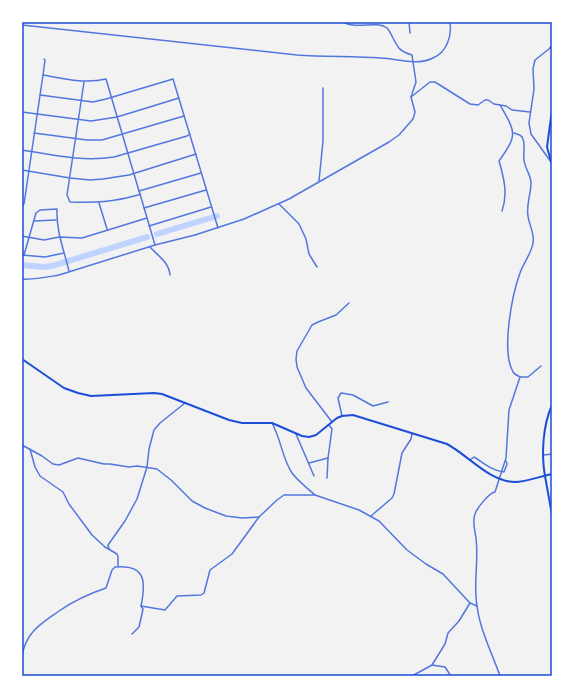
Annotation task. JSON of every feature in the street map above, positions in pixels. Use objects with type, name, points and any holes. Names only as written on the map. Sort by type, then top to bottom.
[{"type":"main road","points":[[552,110],[547,147],[552,164]]},
{"type":"main road","points":[[22,359],[64,388],[78,394],[92,396],[154,393],[162,394],[229,420],[242,423],[272,424],[296,434],[309,437],[316,435],[342,416],[360,416],[412,434],[447,444],[492,475],[502,479],[515,482],[552,474]]},
{"type":"main road","points":[[552,404],[548,418],[542,455],[552,515]]},
{"type":"street","points":[[22,279],[43,278],[218,228],[279,204],[389,142],[398,135],[413,119],[415,114],[411,97],[416,82],[412,55],[405,53],[398,48],[387,28],[380,25],[354,26],[343,22]]},
{"type":"street","points":[[409,22],[410,33]]},
{"type":"street","points":[[22,25],[303,55],[381,58],[413,62],[432,59],[442,52],[450,37],[450,22]]},
{"type":"street","points":[[552,45],[535,60],[533,69],[534,88],[529,123],[531,134],[552,164]]},
{"type":"street","points":[[22,206],[24,204],[32,152],[44,59]]},
{"type":"street","points":[[43,75],[84,82],[93,82],[106,79],[155,245]]},
{"type":"street","points":[[40,95],[93,102],[112,98],[173,79],[218,228]]},
{"type":"street","points":[[84,82],[67,195],[70,202],[99,203],[125,199],[138,196],[139,192],[201,173]]},
{"type":"street","points":[[411,97],[430,82],[435,82],[470,104],[478,104],[488,100],[494,104],[512,110],[530,112]]},
{"type":"street","points":[[319,182],[323,141],[323,88]]},
{"type":"street","points":[[22,112],[91,121],[117,117],[179,98]]},
{"type":"street","points":[[500,105],[512,126],[514,133],[507,149],[499,161],[506,196],[502,211]]},
{"type":"street","points":[[34,133],[76,139],[102,140],[184,116]]},
{"type":"street","points":[[514,133],[521,135],[522,137],[524,144],[525,165],[531,178],[527,208],[534,242],[532,249],[524,261],[513,292],[508,340],[511,366],[514,372],[520,377],[528,377],[541,366]]},
{"type":"street","points":[[22,150],[73,158],[103,159],[128,154],[190,134]]},
{"type":"street","points":[[22,170],[70,178],[90,180],[103,179],[134,173],[196,154]]},
{"type":"street","points":[[144,208],[206,190]]},
{"type":"street","points":[[99,203],[107,230]]},
{"type":"street","points":[[279,204],[299,224],[306,239],[309,254],[317,267]]},
{"type":"street","points":[[149,226],[212,207]]},
{"type":"street","points":[[64,252],[45,257],[23,255],[36,212],[40,210],[57,209],[56,220],[59,237],[64,252],[68,265],[69,271]]},
{"type":"street","points":[[22,236],[44,240],[59,237],[82,238],[147,218]]},
{"type":"street","points":[[34,221],[56,220]]},
{"type":"street","points":[[150,247],[165,261],[170,275]]},
{"type":"street","points":[[332,422],[306,388],[297,367],[297,351],[312,325],[336,315],[349,303]]},
{"type":"street","points":[[500,676],[483,630],[477,606],[477,545],[474,519],[475,513],[490,494],[495,492],[505,463],[509,410],[520,377]]},
{"type":"street","points":[[342,416],[338,398],[341,393],[352,395],[373,406],[388,402]]},
{"type":"street","points":[[109,549],[108,545],[125,521],[137,499],[147,467],[149,449],[154,430],[160,423],[185,403]]},
{"type":"street","points":[[272,424],[292,473],[315,495]]},
{"type":"street","points":[[327,478],[332,429],[329,425]]},
{"type":"street","points":[[296,434],[314,476]]},
{"type":"street","points":[[371,516],[392,498],[402,453],[411,439],[412,434]]},
{"type":"street","points":[[22,445],[53,464],[59,465],[78,458],[104,464],[157,469],[171,480],[192,502],[212,512],[242,518],[259,517]]},
{"type":"street","points":[[30,449],[35,467],[40,476],[63,492],[85,527],[92,535],[117,554],[118,566]]},
{"type":"street","points":[[542,455],[552,454]]},
{"type":"street","points":[[470,460],[474,457],[490,468],[504,472],[507,464],[506,458]]},
{"type":"street","points":[[309,463],[328,458]]},
{"type":"street","points":[[141,606],[165,610],[177,596],[201,595],[204,593],[210,570],[232,554],[259,517],[277,500],[284,495],[315,495],[325,497],[371,516],[379,521],[407,550],[443,574],[470,603],[477,606]]},
{"type":"street","points":[[22,655],[30,636],[35,629],[68,604],[106,588],[112,570],[118,566],[135,569],[141,573],[144,580],[144,591],[141,606],[143,609],[139,627],[132,634]]},
{"type":"street","points":[[412,676],[432,665],[445,644],[448,633],[470,603]]},
{"type":"street","points":[[432,665],[445,667],[452,676]]},
{"type":"waterway","points":[[157,234],[217,216]]},
{"type":"waterway","points":[[22,265],[43,267],[52,266],[147,237]]}]
